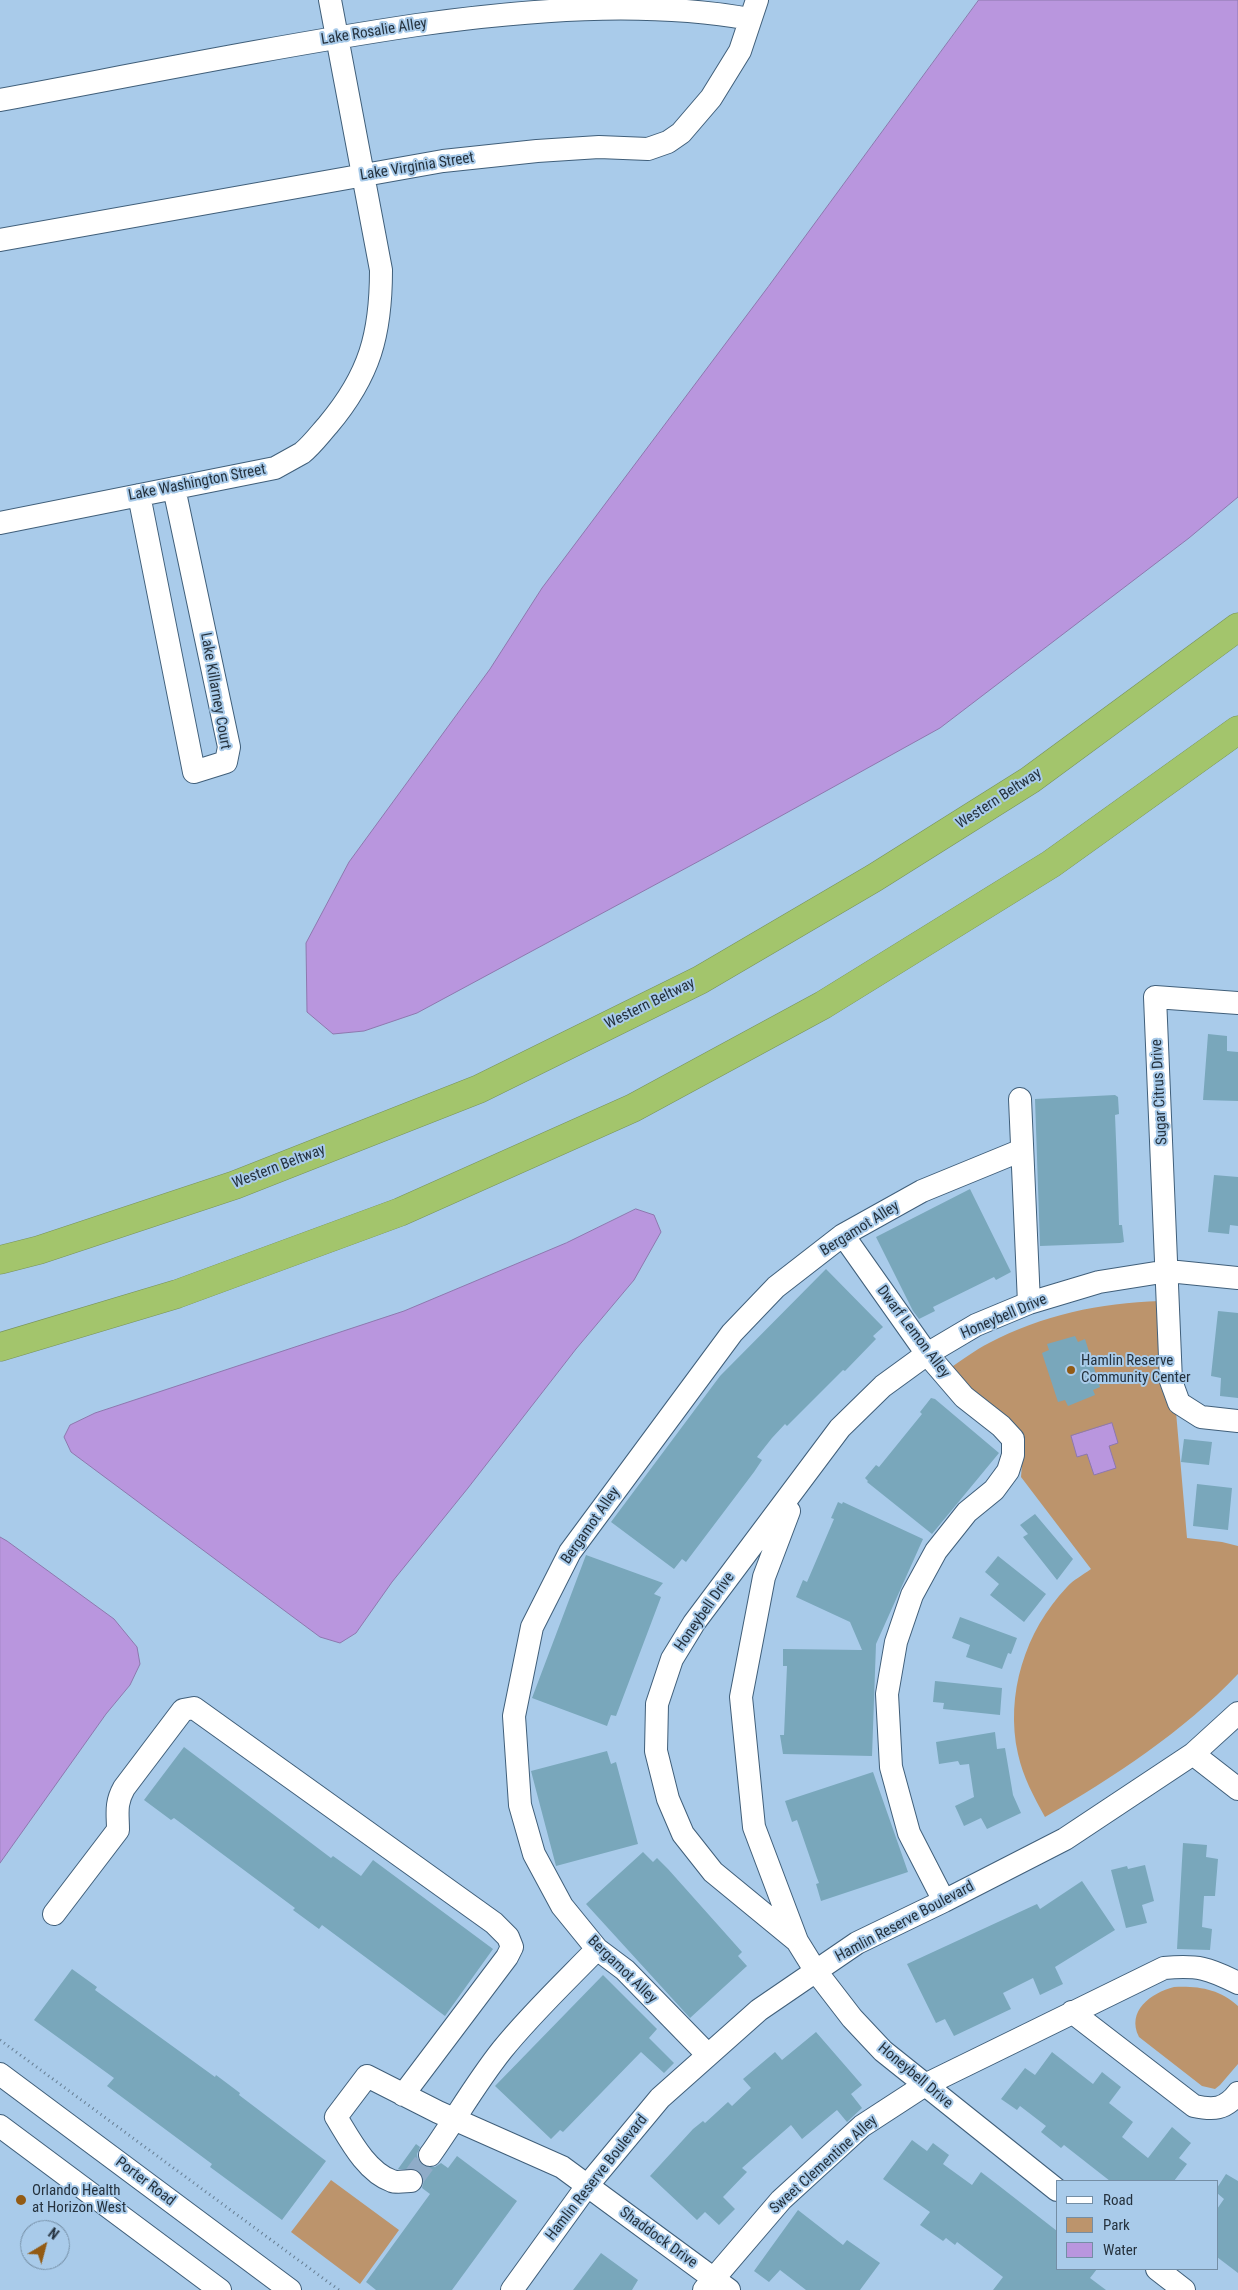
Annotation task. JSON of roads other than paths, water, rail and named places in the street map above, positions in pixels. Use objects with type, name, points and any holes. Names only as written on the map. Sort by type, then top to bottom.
[{"type":"highway","name":"Western Beltway","points":[[0,1260],[48,1247],[235,1185],[479,1089],[700,980],[874,878],[1030,780],[1238,627]]},
{"type":"highway","points":[[0,1347],[178,1294],[390,1215],[633,1108],[823,1005],[1051,864],[1238,730]]},
{"type":"street","name":"Lake Washington Street","points":[[0,522],[275,468],[304,452],[344,406],[366,369],[376,335],[381,303],[380,270],[330,0]]},
{"type":"street","name":"Lake Rosalie Alley","points":[[0,100],[337,37],[530,9],[588,5],[696,7],[724,12],[754,10]]},
{"type":"street","name":"Lake Virginia Street","points":[[0,240],[462,159],[590,148],[648,148],[668,142],[681,133],[712,98],[740,51],[754,10]]},
{"type":"street","name":"Lake Killarney Court","points":[[139,495],[194,772],[226,762],[229,747],[174,488]]},
{"type":"street","name":"Sugar Citrus Drive","points":[[1168,1271],[1155,997],[1238,1003]]},
{"type":"street","points":[[1020,1099],[1029,1303]]},
{"type":"street","name":"Bergamot Alley","points":[[708,2055],[625,1970],[597,1949],[557,1897],[534,1854],[520,1805],[514,1716],[532,1627],[570,1552],[732,1333],[776,1287],[843,1235],[922,1191],[1022,1150]]},
{"type":"street","name":"Dwarf Lemon Alley","points":[[843,1235],[926,1354],[964,1397],[1001,1426],[1013,1439],[1013,1455],[1008,1471],[994,1490],[967,1512],[936,1551],[912,1595],[896,1642],[887,1694],[891,1767],[909,1833],[944,1901]]},
{"type":"street","name":"Honeybell Drive","points":[[797,1941],[713,1872],[683,1834],[668,1798],[656,1751],[656,1704],[672,1659],[694,1623],[840,1428],[883,1386],[926,1354],[976,1325],[1029,1303],[1099,1282],[1168,1271],[1238,1278]]},
{"type":"street","points":[[1168,1271],[1171,1381],[1178,1403],[1201,1418],[1238,1422]]},
{"type":"street","name":"Honeybell Drive","points":[[798,1486],[764,1577],[741,1697],[754,1827],[797,1941],[852,2018],[870,2038],[924,2085],[1056,2189]]},
{"type":"street","points":[[54,1914],[118,1830],[116,1812],[118,1798],[124,1788],[183,1710],[194,1708],[486,1917],[508,1937],[512,1947],[507,1958],[403,2095]]},
{"type":"street","name":"Hamlin Reserve Boulevard","points":[[512,2290],[587,2186],[660,2098],[760,2010],[857,1943],[1065,1839],[1193,1754],[1238,1713]]},
{"type":"street","points":[[1193,1754],[1238,1789]]},
{"type":"street","points":[[430,2155],[456,2120],[469,2094],[502,2050],[534,2013],[597,1949]]},
{"type":"street","name":"Sweet Clementine Alley","points":[[715,2286],[781,2200],[862,2126],[924,2085],[1164,1968],[1190,1966],[1211,1969],[1238,1983]]},
{"type":"street","points":[[1072,2012],[1194,2106],[1210,2110],[1222,2108],[1238,2093]]},
{"type":"street","name":"Porter Road","points":[[0,2074],[290,2290]]},
{"type":"street","name":"Shaddock Drive","points":[[411,2180],[393,2182],[373,2168],[351,2141],[336,2117],[367,2076],[456,2120],[562,2167],[715,2286]]},
{"type":"street","points":[[0,2126],[220,2290]]},
{"type":"street","points":[[1158,2270],[1184,2290]]},
{"type":"water","points":[[979,0],[1238,0],[1238,497],[1189,538],[940,728],[714,853],[417,1013],[364,1031],[333,1034],[307,1012],[306,943],[349,862],[490,669],[542,588],[768,287]]},
{"type":"water","points":[[636,1209],[654,1215],[661,1232],[634,1280],[576,1349],[392,1582],[356,1633],[340,1643],[320,1637],[71,1452],[64,1437],[70,1425],[95,1413],[404,1311],[566,1243]]},
{"type":"water","points":[[1112,1423],[1118,1443],[1109,1446],[1116,1468],[1094,1475],[1087,1454],[1077,1457],[1071,1436]]},
{"type":"water","points":[[0,1537],[114,1619],[137,1647],[140,1664],[130,1685],[106,1714],[0,1863]]},
{"type":"tunnel","points":[[411,2181],[430,2155]]},
{"type":"place","name":"Hamlin Reserve Community Center","points":[[1071,1370]]},
{"type":"place","name":"Orlando Health at Horizon West","points":[[21,2200]]}]
